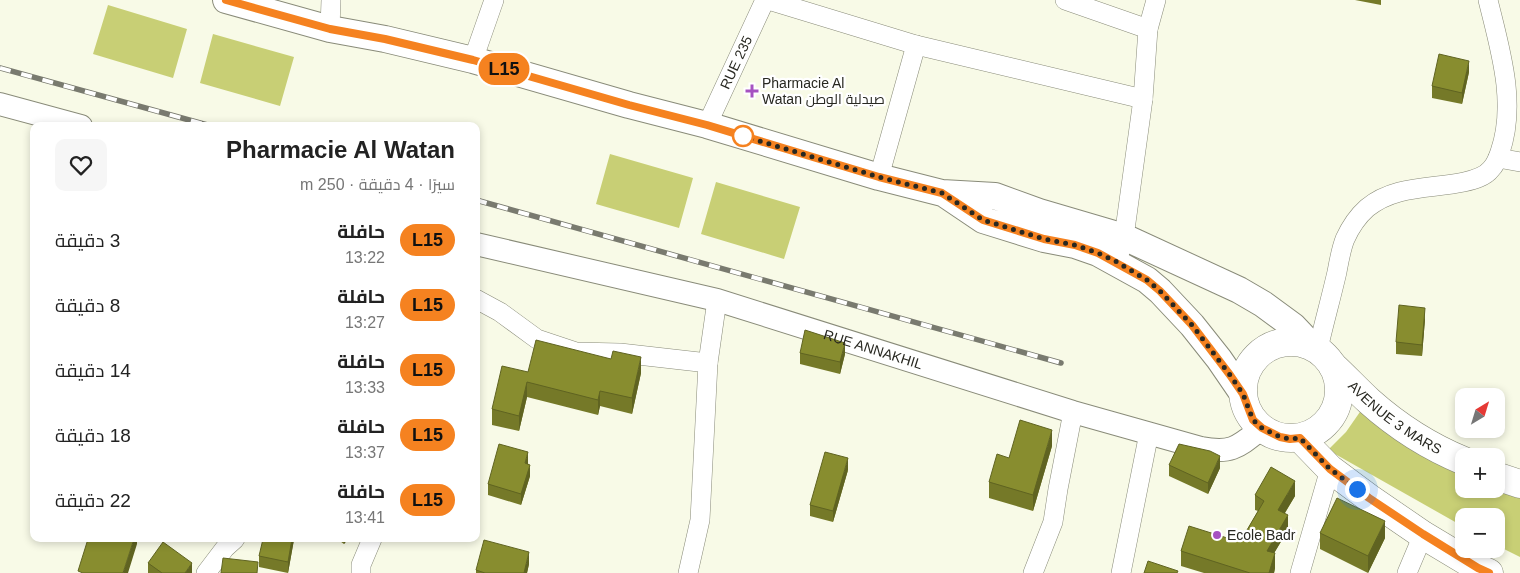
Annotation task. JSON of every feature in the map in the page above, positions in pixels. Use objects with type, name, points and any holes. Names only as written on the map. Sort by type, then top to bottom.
[{"type":"main road","points":[[226,0],[330,29],[385,39],[473,60],[629,105],[707,125],[879,177],[942,193],[995,196],[1039,212],[1124,238],[1239,290],[1263,304],[1293,326],[1321,353],[1338,378],[1340,391],[1338,404],[1332,416],[1324,426],[1300,438],[1280,437],[1262,428],[1253,420],[1243,394],[1219,358],[1192,325],[1147,280],[1098,253],[983,220],[942,193]]},
{"type":"main road","points":[[1243,394],[1244,377],[1251,362],[1263,350],[1278,343],[1295,341],[1321,353]]},
{"type":"main road","name":"AVENUE 3 MARS","points":[[1321,353],[1369,401],[1438,450],[1455,457]]},
{"type":"main road","points":[[1300,438],[1330,469],[1423,534],[1478,568],[1490,573]]},
{"type":"main road","points":[[1505,479],[1520,484]]},
{"type":"street","points":[[330,29],[331,0]]},
{"type":"street","points":[[473,60],[494,0]]},
{"type":"street","points":[[766,0],[916,45],[1143,99]]},
{"type":"street","name":"RUE 235","points":[[707,125],[766,0]]},
{"type":"street","points":[[1065,0],[1148,29]]},
{"type":"street","points":[[1117,262],[1124,238],[1143,99],[1148,29],[1156,0]]},
{"type":"street","points":[[1321,353],[1345,240],[1354,223],[1366,209],[1382,198],[1405,190],[1464,182],[1481,177],[1491,170],[1498,158],[1506,124],[1506,81],[1488,0]]},
{"type":"street","points":[[879,177],[916,45]]},
{"type":"street","points":[[0,104],[66,122]]},
{"type":"street","points":[[1498,158],[1520,162]]},
{"type":"street","name":"RUE ANNAKHIL","points":[[480,245],[717,300],[1073,412],[1201,448],[1217,451],[1229,450],[1240,446],[1262,428]]},
{"type":"street","points":[[688,573],[700,520],[708,363],[717,300]]},
{"type":"street","points":[[480,301],[500,312],[537,339],[576,352],[620,353],[708,363]]},
{"type":"street","points":[[1033,573],[1054,522],[1058,489],[1073,412]]},
{"type":"street","points":[[1121,573],[1150,433]]},
{"type":"street","points":[[1300,573],[1330,469]]},
{"type":"street","points":[[1407,573],[1423,534]]},
{"type":"street","points":[[206,573],[232,542]]},
{"type":"street","points":[[361,573],[361,565],[371,542]]},
{"type":"green space","points":[[108,5],[187,29],[173,78],[93,54]]},
{"type":"green space","points":[[213,34],[294,57],[280,106],[200,83]]},
{"type":"green space","points":[[610,154],[693,178],[679,228],[596,204]]},
{"type":"green space","points":[[716,182],[800,207],[784,259],[701,234]]},
{"type":"green space","points":[[1362,409],[1455,465],[1455,498],[1505,498],[1505,490],[1520,491],[1520,557],[1505,550],[1505,508],[1455,508],[1455,522],[1328,450],[1346,432]]},
{"type":"building","points":[[1439,54],[1469,61],[1462,93],[1432,86]]},
{"type":"building","points":[[1399,305],[1425,308],[1422,345],[1396,342]]},
{"type":"building","points":[[805,330],[845,343],[840,362],[800,353]]},
{"type":"building","points":[[536,340],[611,359],[613,351],[641,357],[632,398],[600,391],[598,400],[527,382],[519,416],[492,409],[502,366],[528,372]]},
{"type":"building","points":[[1020,420],[1052,430],[1033,495],[989,482],[997,454],[1009,458]]},
{"type":"building","points":[[499,444],[528,452],[525,463],[530,465],[521,494],[488,484]]},
{"type":"building","points":[[1179,444],[1210,451],[1220,456],[1208,483],[1169,465]]},
{"type":"building","points":[[825,452],[848,458],[833,511],[810,505]]},
{"type":"building","points":[[1271,467],[1295,481],[1278,510],[1288,515],[1267,551],[1275,553],[1269,573],[1250,573],[1181,551],[1189,526],[1240,542],[1264,501],[1255,495]]},
{"type":"building","points":[[1337,498],[1385,521],[1368,556],[1320,533]]},
{"type":"building","points":[[484,540],[529,552],[524,573],[485,573],[476,570]]},
{"type":"building","points":[[87,542],[133,542],[123,573],[83,573],[78,571]]},
{"type":"building","points":[[163,542],[192,563],[185,573],[162,573],[148,563]]},
{"type":"building","points":[[262,542],[291,542],[288,562],[259,556]]},
{"type":"building","points":[[223,558],[258,562],[257,573],[221,573]]},
{"type":"building","points":[[1148,561],[1178,571],[1177,573],[1144,573]]},
{"type":"railway","points":[[0,68],[196,122]]},
{"type":"railway","points":[[480,201],[1061,363]]},
{"type":"bus line","name":"L15","points":[[226,0],[330,29],[385,39],[473,60],[629,105],[707,125],[879,177],[942,193],[983,220],[1098,253],[1147,280],[1192,325],[1219,358],[1243,394],[1253,420],[1262,428],[1270,434],[1280,437],[1300,438],[1330,469],[1369,498],[1423,534],[1489,573]]},
{"type":"place","name":"Pharmacie Al Watan صيدلية الوطن","points":[[752,91]]},
{"type":"place","name":"Ecole Badr","points":[[1217,535]]},
{"type":"route","points":[[743,136],[879,177],[942,193],[983,220],[1044,239],[1075,245],[1117,262],[1147,280],[1192,325],[1219,358],[1243,394],[1253,420],[1270,434],[1290,439],[1300,438],[1330,469],[1357,489]]}]
